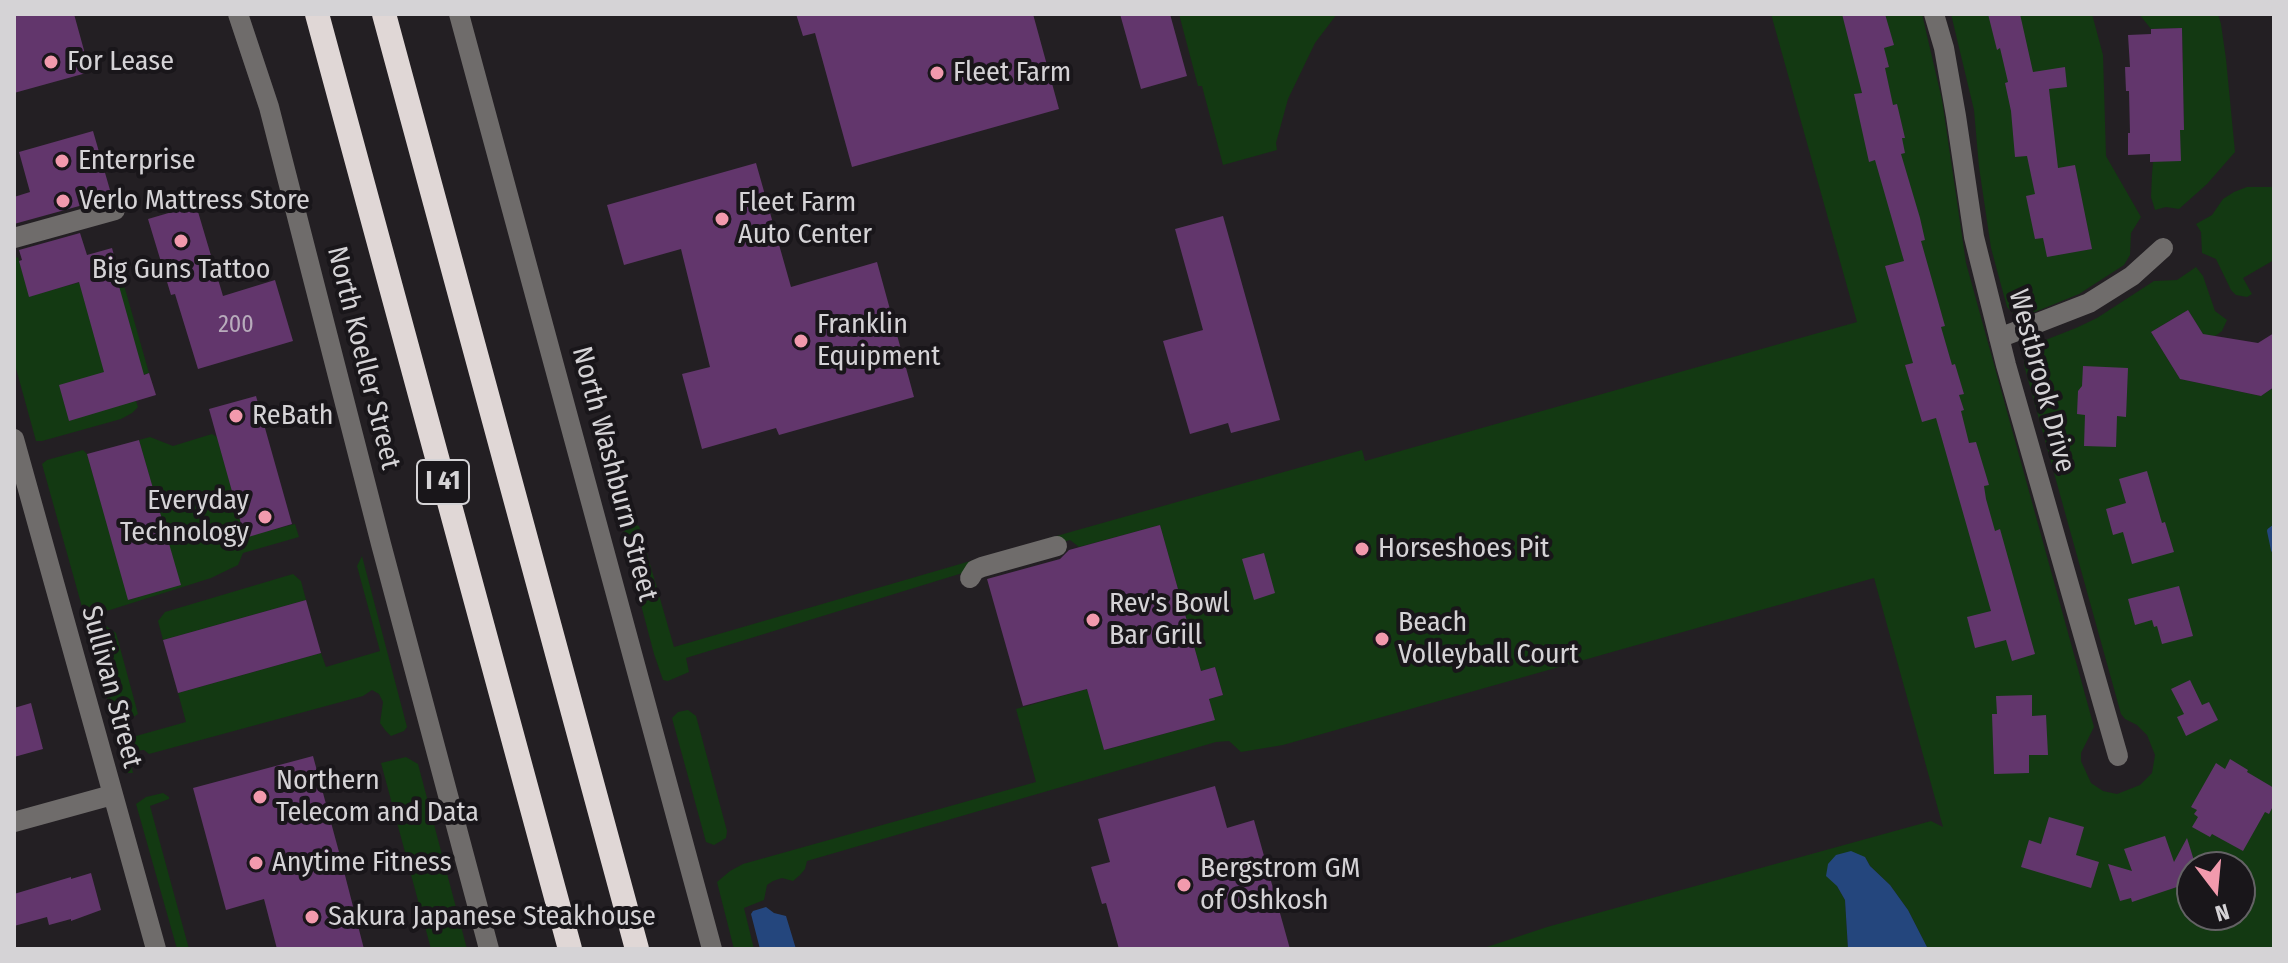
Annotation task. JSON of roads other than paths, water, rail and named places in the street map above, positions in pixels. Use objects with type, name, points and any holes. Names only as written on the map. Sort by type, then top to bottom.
[{"type":"highway","name":"I 41","points":[[317,14],[570,949]]},
{"type":"highway","name":"I 41","points":[[384,14],[637,949]]},
{"type":"street","name":"North Koeller Street","points":[[238,14],[269,107],[489,949]]},
{"type":"street","name":"North Washburn Street","points":[[459,14],[712,949]]},
{"type":"street","name":"Westbrook Drive","points":[[1934,14],[1944,48],[1956,116],[1968,209],[1999,338],[2118,756]]},
{"type":"street","points":[[14,238],[115,210]]},
{"type":"street","points":[[1999,338],[2089,303],[2132,276],[2163,248]]},
{"type":"street","name":"Sullivan Street","points":[[14,439],[20,486],[156,949]]},
{"type":"street","points":[[970,578],[975,570],[982,567],[1057,546]]},
{"type":"street","points":[[14,822],[112,795]]},
{"type":"water","points":[[1851,851],[1865,857],[1890,885],[1908,910],[1928,949],[1848,949],[1845,900],[1837,886],[1826,876],[1828,864],[1836,855]]},
{"type":"water","points":[[766,907],[786,916],[796,949],[760,949],[751,914]]},
{"type":"waterway","points":[[2274,528],[2270,531],[2274,550]]},
{"type":"place","name":"For Lease","points":[[51,62]]},
{"type":"place","name":"Fleet Farm","points":[[937,73]]},
{"type":"place","name":"Enterprise","points":[[62,161]]},
{"type":"place","name":"Verlo Mattress Store","points":[[63,201]]},
{"type":"place","name":"Fleet Farm Auto Center","points":[[722,219]]},
{"type":"place","name":"Big Guns Tattoo","points":[[181,241]]},
{"type":"place","name":"Franklin Equipment","points":[[801,341]]},
{"type":"place","name":"ReBath","points":[[236,416]]},
{"type":"place","name":"Everyday Technology","points":[[265,517]]},
{"type":"place","name":"Horseshoes Pit","points":[[1362,549]]},
{"type":"place","name":"Rev's Bowl Bar Grill","points":[[1093,620]]},
{"type":"place","name":"Beach Volleyball Court","points":[[1382,639]]},
{"type":"place","name":"Northern Telecom and Data","points":[[260,797]]},
{"type":"place","name":"Anytime Fitness","points":[[256,863]]},
{"type":"place","name":"Bergstrom GM of Oshkosh","points":[[1184,885]]},
{"type":"place","name":"Sakura Japanese Steakhouse","points":[[312,917]]}]
